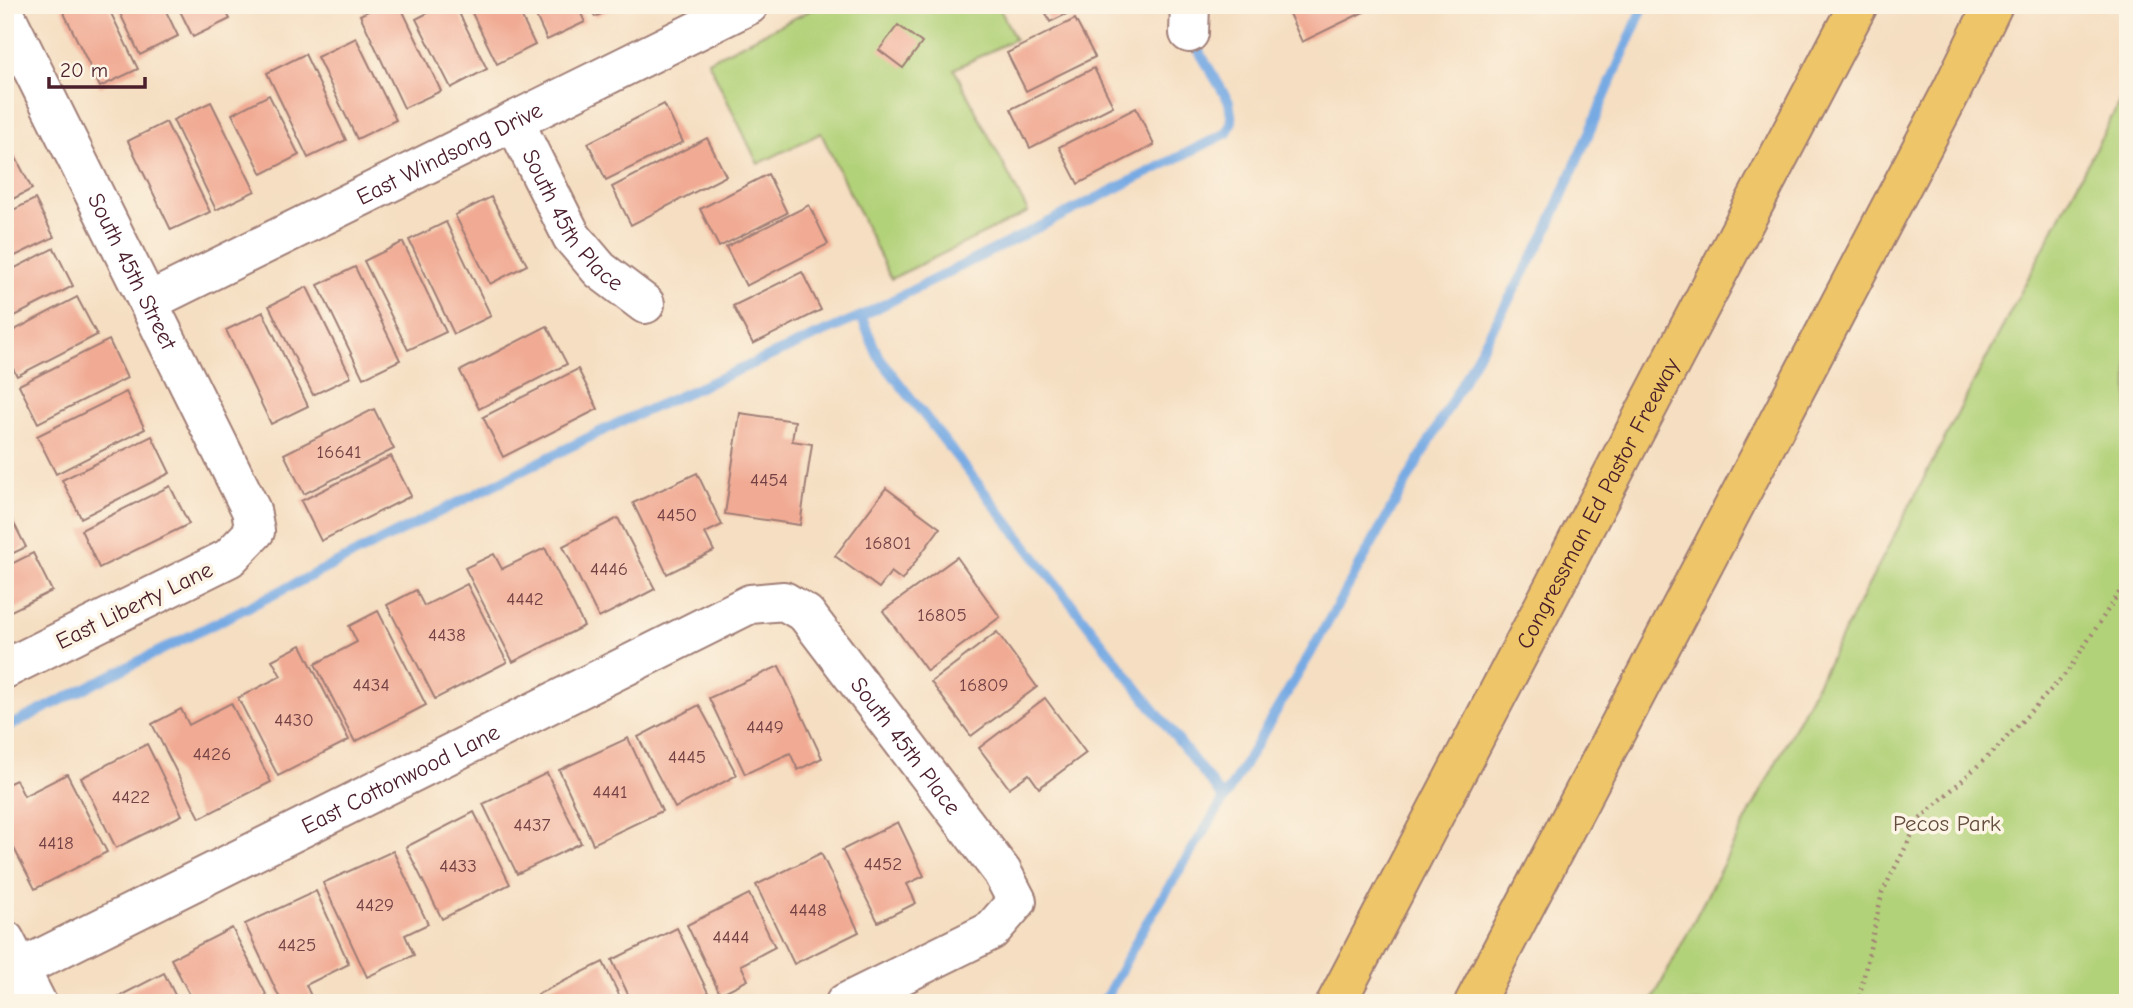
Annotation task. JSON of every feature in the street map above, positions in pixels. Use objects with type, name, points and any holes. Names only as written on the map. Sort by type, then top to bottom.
[{"type":"highway","name":"Congressman Ed Pastor Freeway","points":[[1336,1003],[1857,5]]},
{"type":"highway","points":[[1474,1003],[1952,90],[1993,5]]},
{"type":"highway","points":[[1952,90],[2003,5]]},
{"type":"street","name":"East Windsong Drive","points":[[148,302],[749,5]]},
{"type":"street","name":"South 45th Street","points":[[5,14],[251,510],[254,531]]},
{"type":"street","name":"South 45th Place","points":[[514,121],[572,237],[600,270],[645,304]]},
{"type":"street","name":"East Liberty Lane","points":[[5,669],[229,558],[254,531]]},
{"type":"street","name":"South 45th Place","points":[[784,601],[806,614],[1002,872],[1017,901],[991,931],[845,1003]]},
{"type":"street","name":"East Cottonwood Lane","points":[[13,954],[750,604],[784,601]]},
{"type":"street","points":[[13,954],[37,1003]]},
{"type":"path","points":[[1858,1003],[1882,893],[1920,819],[1997,748],[2068,671],[2128,579]]},
{"type":"green space","points":[[821,5],[998,5],[1015,39],[954,69],[1028,212],[891,279],[821,133],[758,164],[708,61]]},
{"type":"green space","name":"Pecos Park","points":[[2128,86],[2128,1003],[1651,1003]]},
{"type":"building","points":[[60,5],[107,5],[138,69],[100,87]]},
{"type":"building","points":[[116,5],[163,5],[178,36],[140,55]]},
{"type":"building","points":[[177,5],[223,5],[230,19],[193,37]]},
{"type":"building","points":[[380,5],[400,5],[441,91],[404,108],[360,15]]},
{"type":"building","points":[[443,5],[455,5],[487,69],[451,88],[416,19]]},
{"type":"building","points":[[468,5],[516,5],[535,45],[497,64]]},
{"type":"building","points":[[531,5],[577,5],[585,22],[547,40]]},
{"type":"building","points":[[589,5],[620,5],[595,17]]},
{"type":"building","points":[[1042,5],[1085,5],[1050,22]]},
{"type":"building","points":[[1285,5],[1378,5],[1302,42]]},
{"type":"building","points":[[1075,19],[1095,57],[1026,91],[1007,53]]},
{"type":"building","points":[[898,25],[922,43],[903,68],[879,50]]},
{"type":"building","points":[[356,38],[396,120],[357,139],[317,57]]},
{"type":"building","points":[[305,54],[346,140],[308,158],[267,73]]},
{"type":"building","points":[[1094,68],[1113,106],[1030,148],[1011,109]]},
{"type":"building","points":[[269,95],[299,155],[262,174],[232,114]]},
{"type":"building","points":[[211,102],[255,191],[216,210],[173,120]]},
{"type":"building","points":[[664,104],[683,142],[606,180],[588,143]]},
{"type":"building","points":[[1136,108],[1154,145],[1078,184],[1059,147]]},
{"type":"building","points":[[166,122],[210,212],[171,230],[128,141]]},
{"type":"building","points":[[707,138],[726,176],[631,225],[612,187]]},
{"type":"building","points":[[13,152],[32,189],[5,203],[5,156]]},
{"type":"building","points":[[768,174],[787,213],[719,247],[700,209]]},
{"type":"building","points":[[491,197],[527,265],[490,284],[455,215]]},
{"type":"building","points":[[35,199],[54,237],[5,261],[5,214]]},
{"type":"building","points":[[809,205],[828,244],[746,286],[726,247]]},
{"type":"building","points":[[446,222],[491,316],[454,334],[409,240]]},
{"type":"building","points":[[403,242],[446,332],[408,350],[364,261]]},
{"type":"building","points":[[54,248],[73,286],[5,321],[5,273]]},
{"type":"building","points":[[355,267],[400,360],[363,378],[318,285]]},
{"type":"building","points":[[802,272],[821,310],[753,344],[733,306]]},
{"type":"building","points":[[307,287],[351,377],[313,395],[269,306]]},
{"type":"building","points":[[77,297],[97,335],[17,376],[5,354],[5,335]]},
{"type":"building","points":[[263,312],[308,406],[271,424],[226,330]]},
{"type":"building","points":[[547,326],[567,364],[479,409],[460,371]]},
{"type":"building","points":[[109,340],[127,378],[38,423],[19,385]]},
{"type":"building","points":[[578,369],[598,409],[503,457],[483,417]]},
{"type":"building","points":[[126,392],[145,429],[56,474],[37,436]]},
{"type":"building","points":[[374,409],[394,449],[304,494],[284,454]]},
{"type":"building","points":[[740,413],[795,421],[792,441],[812,444],[800,525],[725,514]]},
{"type":"building","points":[[152,436],[170,473],[81,518],[62,480]]},
{"type":"building","points":[[391,456],[411,496],[321,541],[301,501]]},
{"type":"building","points":[[697,473],[722,525],[705,533],[714,551],[667,574],[633,503]]},
{"type":"building","points":[[170,486],[189,524],[99,568],[81,530]]},
{"type":"building","points":[[886,488],[940,528],[902,580],[891,572],[879,588],[835,556]]},
{"type":"building","points":[[5,506],[26,547],[5,557]]},
{"type":"building","points":[[618,518],[655,589],[599,618],[563,546]]},
{"type":"building","points":[[545,548],[584,626],[513,662],[465,568],[494,554],[502,569]]},
{"type":"building","points":[[33,553],[52,591],[5,614],[5,567]]},
{"type":"building","points":[[957,557],[1000,617],[927,671],[883,611]]},
{"type":"building","points":[[467,584],[507,662],[435,699],[387,605],[416,590],[424,606]]},
{"type":"building","points":[[378,611],[426,705],[355,742],[315,664],[357,642],[349,626]]},
{"type":"building","points":[[997,632],[1037,687],[971,736],[931,682]]},
{"type":"building","points":[[301,645],[349,740],[278,776],[238,698],[281,676],[272,660]]},
{"type":"building","points":[[779,666],[822,758],[798,770],[790,753],[745,774],[709,698]]},
{"type":"building","points":[[1045,698],[1086,753],[1039,788],[1029,774],[1009,788],[979,748]]},
{"type":"building","points":[[231,703],[271,782],[200,818],[152,724],[181,709],[189,725]]},
{"type":"building","points":[[699,705],[737,775],[675,808],[638,737]]},
{"type":"building","points":[[628,738],[662,811],[593,844],[559,770]]},
{"type":"building","points":[[147,744],[182,815],[116,848],[81,778]]},
{"type":"building","points":[[547,773],[581,843],[517,874],[483,804]]},
{"type":"building","points":[[67,774],[107,852],[35,889],[5,831],[5,785],[16,780],[24,796]]},
{"type":"building","points":[[474,812],[510,884],[442,919],[406,847]]},
{"type":"building","points":[[898,822],[924,876],[907,884],[916,903],[878,922],[842,850]]},
{"type":"building","points":[[393,851],[428,924],[405,935],[414,955],[367,977],[323,883]]},
{"type":"building","points":[[821,853],[859,932],[794,964],[756,885]]},
{"type":"building","points":[[316,891],[349,964],[306,985],[314,1003],[282,1003],[245,924]]},
{"type":"building","points":[[749,894],[775,947],[741,965],[748,980],[720,994],[687,925]]},
{"type":"building","points":[[232,928],[269,1000],[262,1003],[194,1003],[171,959]]},
{"type":"building","points":[[677,928],[713,1003],[632,1003],[612,960]]},
{"type":"building","points":[[603,962],[623,1003],[542,1003],[538,994]]},
{"type":"building","points":[[164,973],[179,1003],[106,1003]]},
{"type":"waterway","points":[[1103,1003],[1144,927],[1310,654],[1545,235],[1644,5]]},
{"type":"waterway","points":[[5,728],[618,423],[861,316],[1227,133],[1232,121],[1229,102],[1193,41]]},
{"type":"waterway","points":[[861,316],[878,356],[1224,799]]}]
